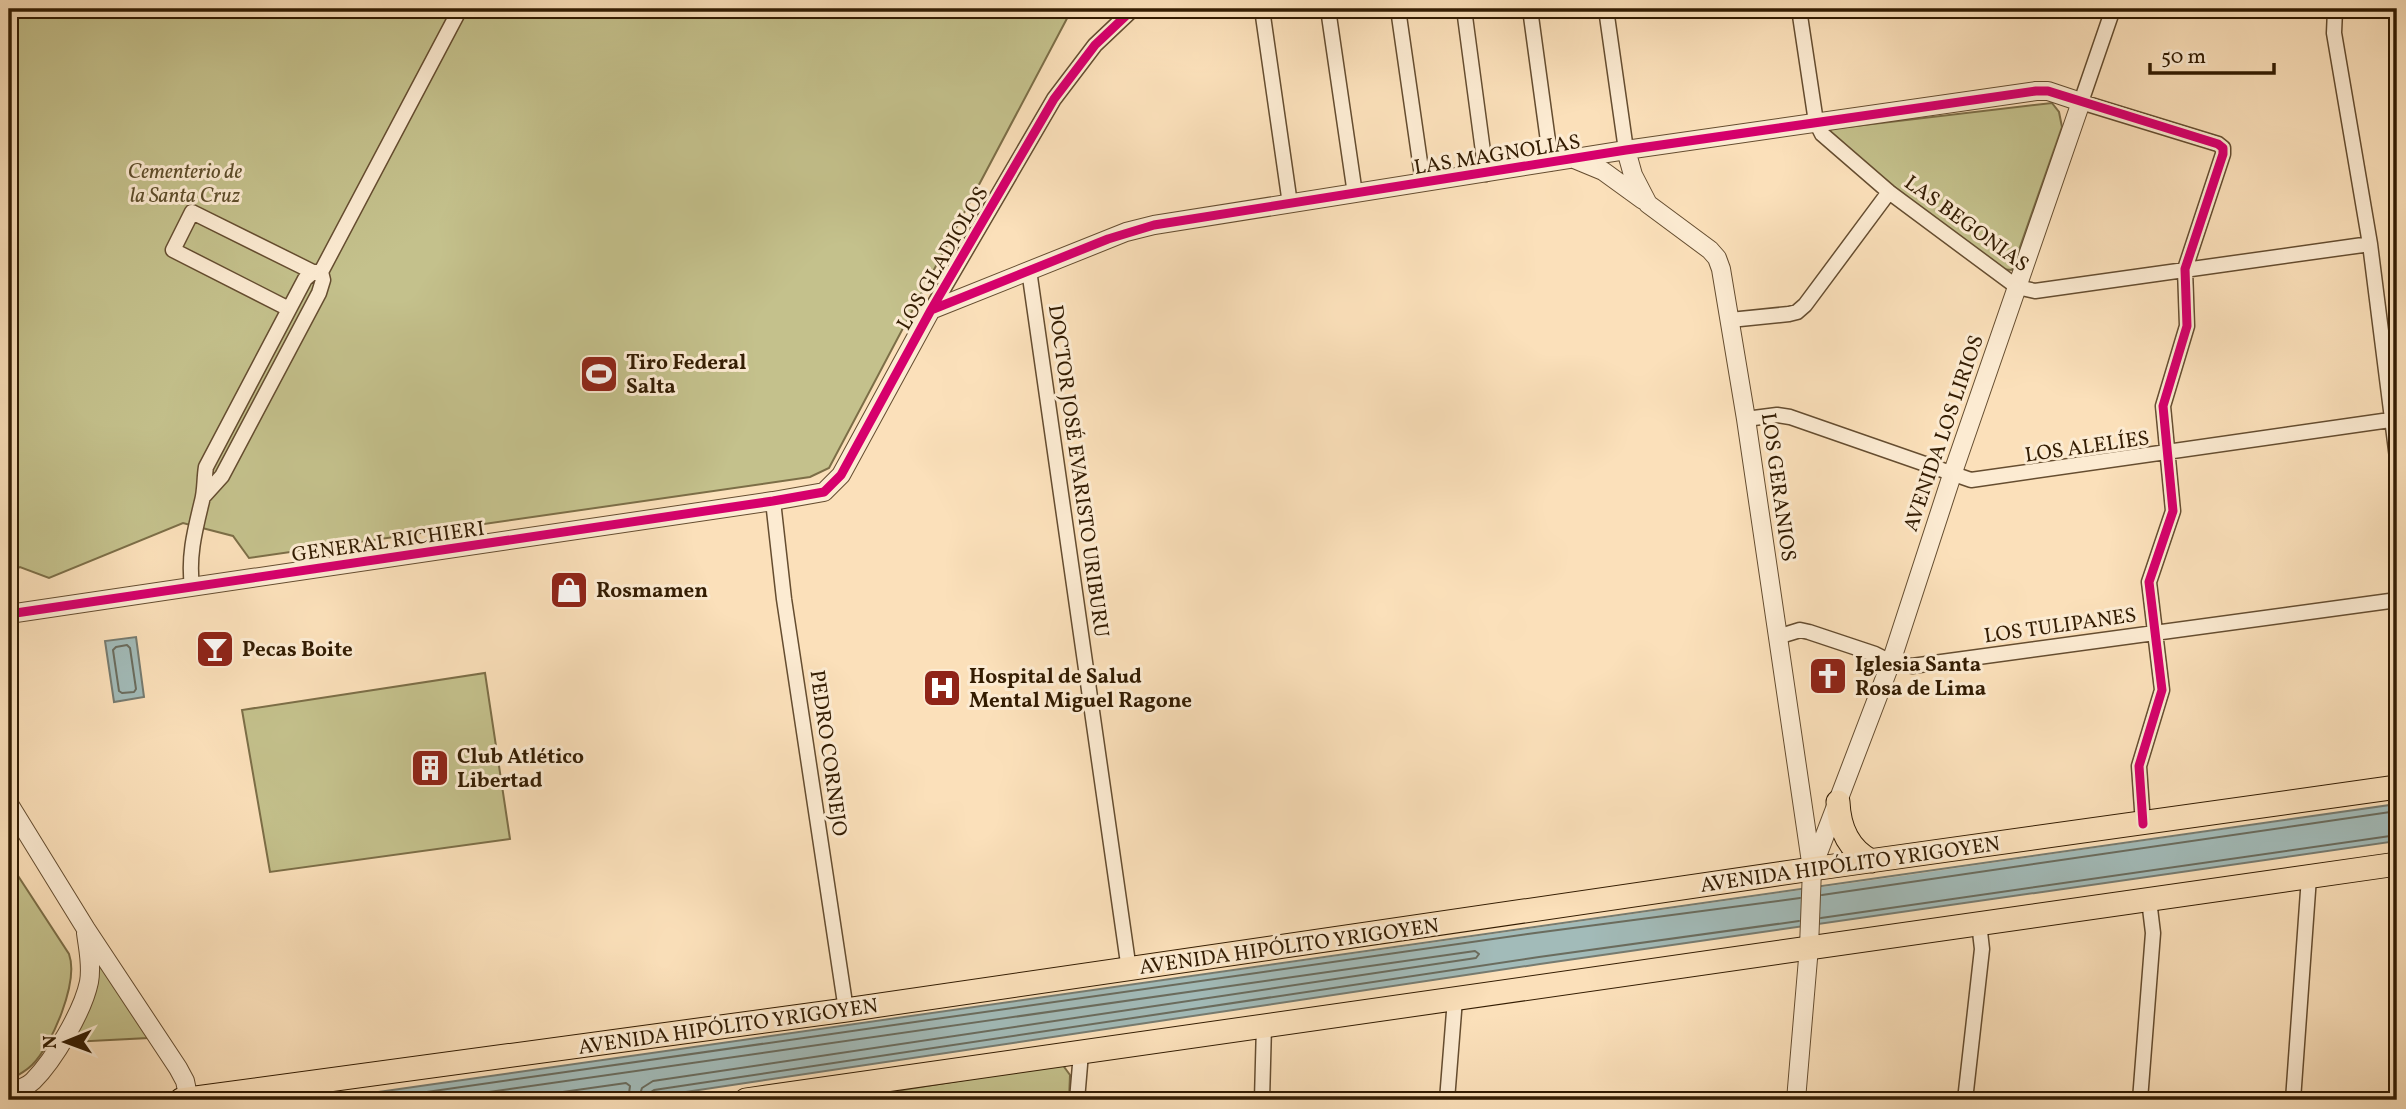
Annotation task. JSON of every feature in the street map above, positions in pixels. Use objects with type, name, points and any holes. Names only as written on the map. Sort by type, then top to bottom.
[{"type":"highway","name":"AVENIDA HIPÓLITO YRIGOYEN","points":[[181,1100],[846,1010],[2397,787]]},
{"type":"highway","points":[[1838,802],[1839,820],[1850,844],[1857,854],[1871,861]]},
{"type":"highway","points":[[746,1100],[788,1097],[1264,1025],[2397,864]]},
{"type":"street","points":[[192,586],[190,570],[193,533],[203,497],[206,467],[305,279],[317,272],[460,9]]},
{"type":"street","name":"LOS GLADIOLOS","points":[[773,501],[809,496],[824,492],[834,485],[931,310],[1054,99],[1095,45],[1133,9]]},
{"type":"street","points":[[1262,9],[1290,204]]},
{"type":"street","points":[[1328,9],[1355,194]]},
{"type":"street","points":[[1398,9],[1423,183]]},
{"type":"street","points":[[1464,9],[1486,174]]},
{"type":"street","points":[[1530,9],[1551,163]]},
{"type":"street","points":[[1606,9],[1626,150]]},
{"type":"street","points":[[1799,9],[1816,122]]},
{"type":"street","name":"AVENIDA LOS LIRIOS","points":[[1812,869],[1891,662],[1952,475],[2113,9]]},
{"type":"street","points":[[2335,9],[2334,33],[2370,244],[2395,420],[2397,458]]},
{"type":"street","name":"LAS MAGNOLIAS","points":[[931,310],[1134,230],[1626,150],[2036,91],[2081,102]]},
{"type":"street","points":[[2081,102],[2218,144],[2223,148],[2185,269],[2188,326],[2163,406],[2173,511],[2149,582],[2162,690],[2139,766],[2143,824]]},
{"type":"street","name":"LAS BEGONIAS","points":[[1816,122],[1829,143],[1889,192],[2017,287],[2035,291],[2370,244]]},
{"type":"street","name":"LOS GERANIOS","points":[[1626,150],[1633,176],[1647,204],[1710,250],[1721,269],[1746,419],[1812,869]]},
{"type":"street","points":[[1574,159],[1603,171],[1647,204]]},
{"type":"street","points":[[1730,320],[1797,312],[1889,192]]},
{"type":"street","points":[[203,497],[222,475],[319,293],[323,280],[317,272],[192,212],[173,250],[289,309]]},
{"type":"street","name":"DOCTOR JOSÉ EVARISTO URIBURU","points":[[1029,270],[1129,970]]},
{"type":"street","name":"LOS ALELÍES","points":[[1746,419],[1777,415],[1790,417],[1971,480],[2395,420]]},
{"type":"street","name":"GENERAL RICHIERI","points":[[9,614],[773,501]]},
{"type":"street","name":"PEDRO CORNEJO","points":[[773,501],[784,599],[846,1010]]},
{"type":"street","name":"LOS TULIPANES","points":[[1777,637],[1800,631],[1810,632],[1891,662],[1912,666],[2397,600]]},
{"type":"street","points":[[9,804],[86,929],[178,1068],[185,1081],[189,1100]]},
{"type":"street","points":[[1796,1100],[1809,947],[1812,869]]},
{"type":"street","points":[[2293,1100],[2309,877]]},
{"type":"street","points":[[2140,1100],[2153,933],[2149,900]]},
{"type":"street","points":[[1965,1100],[1982,949],[1979,923]]},
{"type":"street","points":[[9,1092],[31,1083],[37,1076],[61,1042],[83,1001],[89,981],[90,964],[86,929]]},
{"type":"street","points":[[1447,1100],[1455,999]]},
{"type":"street","points":[[1262,1100],[1264,1025]]},
{"type":"street","points":[[1077,1100],[1081,1053]]},
{"type":"green space","name":"Tiro Federal Salta","points":[[9,9],[1072,9],[829,468],[810,477],[249,558],[233,536],[183,523],[49,578],[20,567],[9,572]]},
{"type":"green space","points":[[2052,103],[2059,112],[2062,127],[2012,270],[1999,269],[1832,138],[1830,129]]},
{"type":"green space","points":[[485,673],[510,839],[270,872],[242,710]]},
{"type":"green space","points":[[9,862],[69,954],[71,966],[67,996],[48,1043],[32,1065],[9,1080]]},
{"type":"green space","points":[[99,962],[148,1038],[72,1042],[94,996]]},
{"type":"green space","points":[[1062,1064],[1070,1075],[1069,1100],[840,1100]]},
{"type":"water","points":[[136,637],[144,697],[114,702],[105,641]]},
{"type":"water","points":[[2397,804],[2397,841],[1540,964],[632,1100],[322,1100],[1619,916]]},
{"type":"cycle path","points":[[9,614],[824,492],[841,475],[931,310],[1054,99],[1095,45],[1133,9]]},
{"type":"cycle path","points":[[931,310],[1108,239],[1154,225],[1626,150],[2036,91],[2048,91],[2218,144],[2223,148],[2223,154],[2185,269],[2187,326],[2163,406],[2173,511],[2149,582],[2162,690],[2139,766],[2143,824]]},
{"type":"place","name":"Tiro Federal Salta","points":[[599,374]]},
{"type":"place","name":"Rosmamen","points":[[569,590]]},
{"type":"place","name":"Pecas Boite","points":[[215,649]]},
{"type":"place","name":"Iglesia Santa Rosa de Lima","points":[[1828,676]]},
{"type":"place","name":"Hospital de Salud Mental Miguel Ragone","points":[[942,688]]},
{"type":"place","name":"Club Atlético Libertad","points":[[430,768]]},
{"type":"park label","name":"Cementerio de la Santa Cruz","points":[[185,183]]}]
